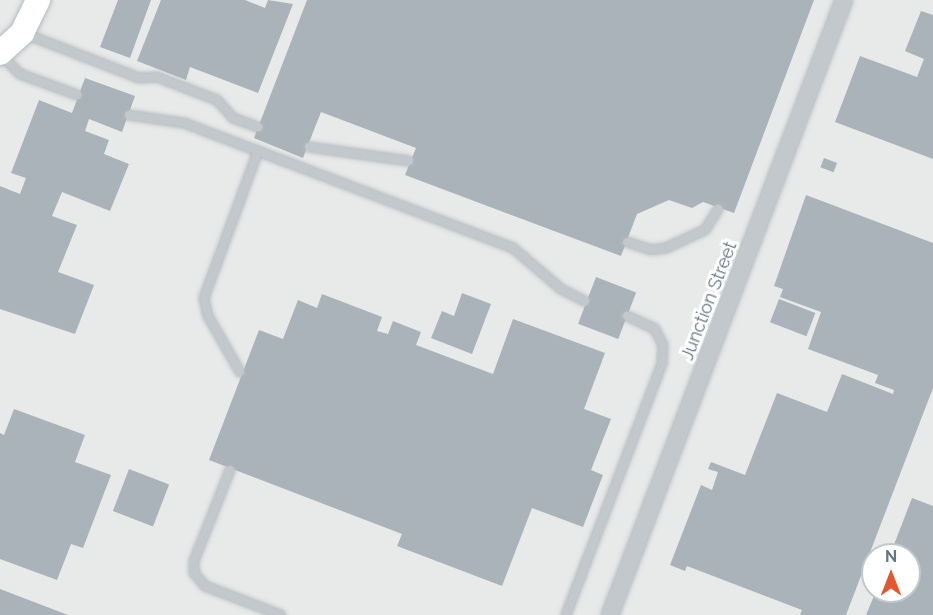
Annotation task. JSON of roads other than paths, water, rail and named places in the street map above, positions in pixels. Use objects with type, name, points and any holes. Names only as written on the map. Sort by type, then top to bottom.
[{"type":"street","points":[[0,54],[22,33],[38,0]]},
{"type":"street","name":"Junction Street","points":[[610,615],[844,0]]},
{"type":"lane","points":[[22,33],[139,78],[157,77],[217,100],[233,118],[258,127]]},
{"type":"lane","points":[[0,54],[20,74],[77,95]]},
{"type":"lane","points":[[129,115],[184,123],[513,248],[561,289],[585,301]]},
{"type":"lane","points":[[309,147],[409,161]]},
{"type":"lane","points":[[240,372],[208,316],[204,298],[258,151]]},
{"type":"lane","points":[[627,242],[651,250],[666,248],[705,230],[718,209]]},
{"type":"lane","points":[[566,615],[662,363],[663,345],[655,329],[627,316]]},
{"type":"lane","points":[[230,470],[194,561],[194,573],[205,586],[281,615]]}]
